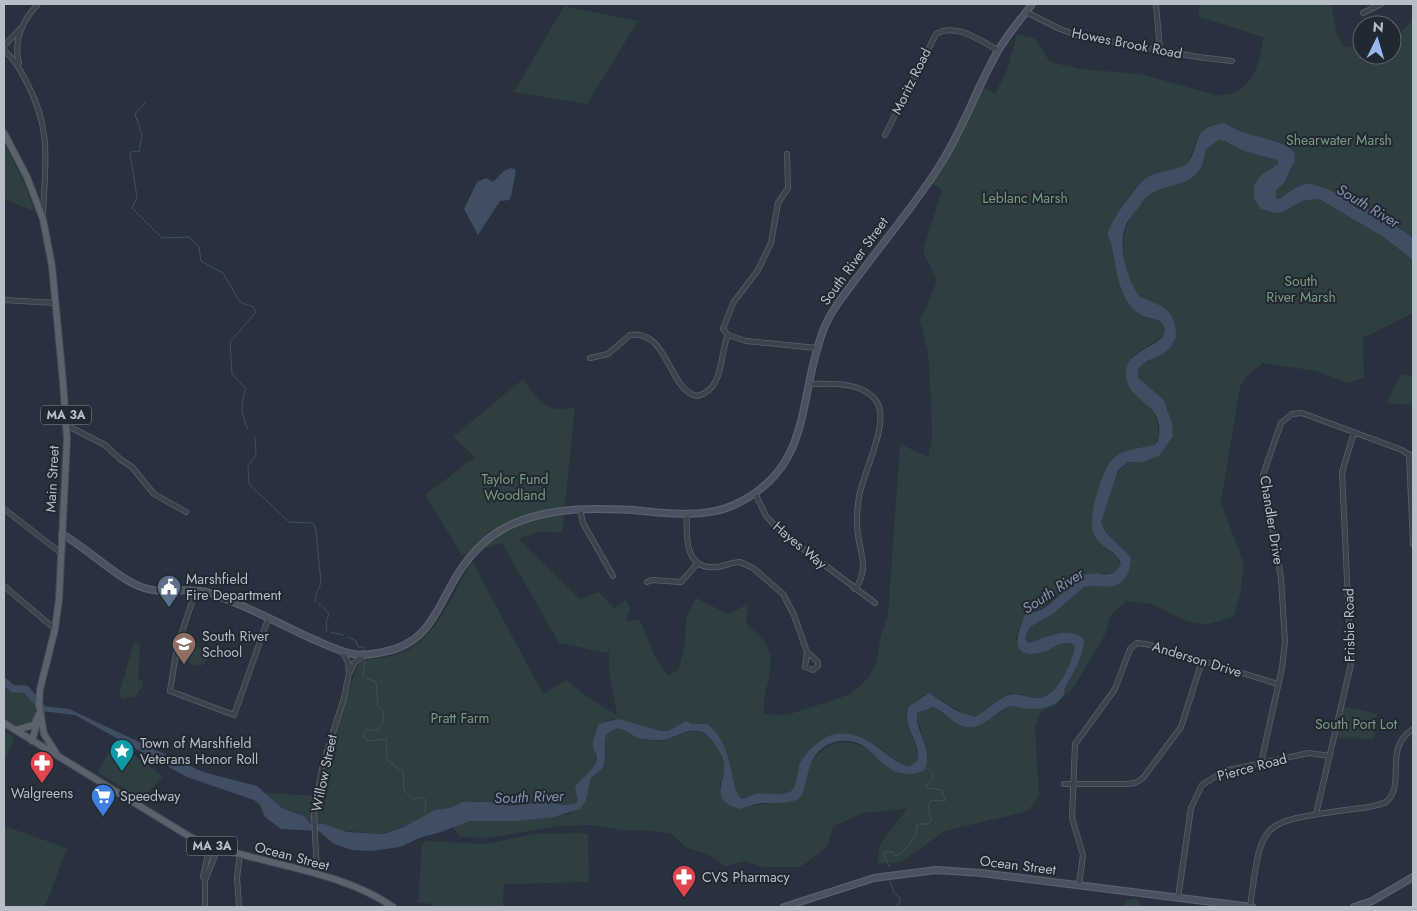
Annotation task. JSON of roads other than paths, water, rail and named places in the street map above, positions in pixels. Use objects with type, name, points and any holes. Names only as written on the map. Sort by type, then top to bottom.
[{"type":"main road","name":"Main Street","points":[[4,133],[27,177],[42,216],[51,257],[66,425],[59,599],[55,629],[42,680],[39,710],[32,741]]},
{"type":"main road","name":"Main Street","points":[[39,710],[43,727]]},
{"type":"main road","points":[[15,730],[31,727],[39,710]]},
{"type":"main road","name":"Ocean Street","points":[[4,724],[177,830],[218,848],[362,888],[392,907]]},
{"type":"main road","points":[[32,741],[39,738],[43,727]]},
{"type":"main road","name":"MA 3A","points":[[43,727],[44,734],[58,756]]},
{"type":"main road","name":"MA 3A","points":[[381,899],[386,907]]},
{"type":"street","points":[[4,46],[21,28],[38,4]]},
{"type":"street","name":"South River Street","points":[[62,534],[83,546],[124,578],[142,588],[196,590],[227,599],[342,651],[364,655],[400,648],[420,636],[433,619],[462,568],[479,547],[513,523],[537,515],[580,508],[687,513],[706,512],[730,507],[755,493],[780,468],[793,448],[802,422],[817,348],[834,310],[940,166],[998,50],[1032,4]]},
{"type":"street","points":[[1156,4],[1160,50]]},
{"type":"street","points":[[1363,13],[1381,4]]},
{"type":"street","name":"Howes Brook Road","points":[[1026,12],[1079,36],[1232,61]]},
{"type":"street","points":[[19,65],[17,43],[21,28]]},
{"type":"street","name":"Moritz Road","points":[[885,135],[936,34],[943,30],[958,31],[998,50]]},
{"type":"street","points":[[4,50],[19,65],[39,107],[44,126],[42,216]]},
{"type":"street","points":[[787,154],[788,188],[778,204],[772,243],[758,270],[733,303],[723,329],[728,335],[746,341],[817,348]]},
{"type":"street","points":[[4,300],[56,303]]},
{"type":"street","points":[[590,358],[608,354],[630,335],[642,336],[664,354],[684,390],[697,396],[708,389],[721,372],[723,347],[728,335]]},
{"type":"street","points":[[810,384],[841,384],[860,390],[874,398],[882,414],[881,425],[861,482],[858,500],[858,534],[864,566],[861,581],[855,589]]},
{"type":"street","name":"Chandler Drive","points":[[1261,763],[1285,642],[1281,578],[1263,472],[1281,423],[1292,414],[1302,413],[1354,432],[1408,454],[1413,458]]},
{"type":"street","points":[[66,425],[105,444],[120,459],[132,467],[154,494],[186,512]]},
{"type":"street","name":"Frisbie Road","points":[[1316,814],[1351,664],[1342,472],[1354,432]]},
{"type":"street","points":[[1408,454],[1413,544]]},
{"type":"street","name":"Hayes Way","points":[[755,493],[766,516],[775,526],[875,604]]},
{"type":"street","points":[[580,508],[583,523],[613,576]]},
{"type":"street","points":[[4,509],[61,553]]},
{"type":"street","points":[[687,513],[687,547],[698,563],[715,567],[740,562],[754,568],[786,598],[807,652]]},
{"type":"street","points":[[647,582],[652,580],[681,582],[698,563]]},
{"type":"street","points":[[4,586],[55,629]]},
{"type":"street","points":[[196,590],[177,647],[170,691],[234,715],[268,619]]},
{"type":"street","name":"Anderson Drive","points":[[1079,885],[1082,855],[1073,825],[1075,744],[1115,688],[1128,653],[1133,646],[1141,643],[1151,645],[1278,684]]},
{"type":"street","name":"Willow Street","points":[[342,651],[348,662],[349,673]]},
{"type":"street","name":"Willow Street","points":[[317,875],[314,822],[323,764],[344,698],[349,673],[354,663],[364,655]]},
{"type":"street","points":[[1064,784],[1131,783],[1147,774],[1179,731],[1202,661]]},
{"type":"street","points":[[1251,907],[1257,855],[1262,838],[1282,821],[1386,802],[1394,791],[1397,751],[1404,738],[1413,729]]},
{"type":"street","name":"Pierce Road","points":[[1178,898],[1191,808],[1197,791],[1220,773],[1309,753],[1330,756]]},
{"type":"street","points":[[205,907],[205,880],[203,876],[210,845]]},
{"type":"street","points":[[205,880],[218,848]]},
{"type":"street","points":[[239,907],[237,877],[240,854]]},
{"type":"street","name":"Ocean Street","points":[[784,907],[865,880],[916,871],[975,872],[1251,907]]},
{"type":"street","points":[[1354,907],[1372,901],[1413,877]]},
{"type":"street","points":[[1193,907],[1196,900]]},
{"type":"water","points":[[1225,123],[1243,132],[1279,143],[1294,152],[1295,160],[1284,183],[1276,190],[1276,198],[1279,199],[1295,188],[1306,184],[1328,189],[1377,214],[1413,238],[1413,260],[1382,236],[1319,199],[1302,201],[1283,212],[1276,213],[1261,209],[1254,198],[1254,186],[1261,175],[1278,164],[1278,160],[1244,151],[1225,141],[1219,140],[1206,149],[1200,169],[1192,178],[1182,183],[1159,189],[1145,199],[1125,228],[1123,248],[1128,275],[1140,297],[1161,306],[1171,314],[1174,320],[1176,337],[1166,351],[1143,364],[1138,372],[1138,378],[1164,400],[1172,424],[1173,436],[1160,455],[1143,462],[1128,462],[1118,470],[1101,522],[1106,533],[1130,556],[1129,570],[1123,581],[1113,586],[1084,587],[1054,613],[1030,627],[1025,637],[1026,641],[1030,643],[1050,635],[1065,633],[1072,633],[1084,640],[1080,660],[1064,694],[1059,700],[1040,709],[1011,706],[981,725],[974,727],[960,725],[933,707],[917,713],[917,721],[927,756],[924,771],[908,774],[897,772],[887,767],[863,746],[853,741],[840,741],[827,745],[818,752],[809,770],[802,795],[798,799],[788,802],[761,803],[741,809],[731,806],[721,796],[720,790],[724,763],[714,743],[703,733],[694,730],[667,739],[657,740],[638,738],[624,730],[616,729],[611,730],[606,735],[604,764],[598,773],[591,778],[586,801],[580,809],[554,817],[517,821],[470,821],[422,837],[400,847],[371,851],[352,850],[334,844],[319,831],[281,829],[265,817],[260,805],[254,800],[187,777],[75,715],[42,711],[43,706],[69,709],[203,772],[257,786],[282,808],[304,816],[310,824],[324,824],[347,832],[383,834],[404,827],[435,810],[450,808],[463,802],[488,802],[510,806],[544,802],[564,805],[575,804],[578,801],[575,787],[596,763],[597,759],[593,741],[598,724],[618,719],[661,731],[668,731],[686,721],[692,724],[707,724],[723,743],[735,786],[742,799],[756,794],[783,794],[791,791],[796,783],[801,761],[819,742],[836,734],[860,737],[896,761],[911,766],[918,760],[918,753],[907,720],[907,713],[909,706],[929,693],[957,711],[975,717],[1006,696],[1015,694],[1040,698],[1052,692],[1068,669],[1075,646],[1064,643],[1043,652],[1032,654],[1024,652],[1019,648],[1018,642],[1023,619],[1027,612],[1043,609],[1080,577],[1094,573],[1111,574],[1118,569],[1121,563],[1115,555],[1099,542],[1093,532],[1092,516],[1094,504],[1105,471],[1115,457],[1129,450],[1155,445],[1158,441],[1159,428],[1157,417],[1131,390],[1127,382],[1126,371],[1128,364],[1133,358],[1158,341],[1165,331],[1162,323],[1138,313],[1126,299],[1119,281],[1108,233],[1113,221],[1135,189],[1145,179],[1187,164],[1201,132],[1214,125]]},
{"type":"water","points":[[511,168],[516,170],[511,197],[509,200],[500,201],[478,235],[464,209],[477,182],[486,178],[493,182],[504,171]]},
{"type":"waterway","points":[[146,102],[135,114],[142,135],[139,152],[132,151],[130,153],[137,197],[132,208],[162,238],[189,237],[199,247],[201,261],[223,273],[240,302],[253,307],[256,312],[230,342],[232,374],[246,389],[242,409],[248,429]]},
{"type":"waterway","points":[[255,437],[256,455],[248,466],[249,484],[289,522],[313,523],[316,530],[321,583],[315,602]]},
{"type":"waterway","points":[[323,607],[329,614],[326,623],[327,631]]},
{"type":"waterway","points":[[330,632],[343,635]]},
{"type":"waterway","points":[[348,637],[356,641],[358,647],[364,647],[364,651]]},
{"type":"waterway","points":[[365,658],[363,677],[376,682],[378,707],[383,711],[383,722],[379,730],[366,730],[363,737],[369,741],[386,739],[387,760],[403,772],[404,790],[414,799],[421,797],[426,800],[425,811],[427,815]]},
{"type":"waterway","name":"South River","points":[[4,681],[13,689],[26,689],[43,709]]},
{"type":"waterway","points":[[890,868],[884,856],[885,852],[893,852],[895,856],[901,854],[916,836],[917,824],[928,824],[931,821],[928,804],[931,800],[945,801],[942,790],[928,788],[926,785],[933,778],[933,773],[926,768]]},
{"type":"waterway","points":[[890,881],[894,893],[900,898],[900,904],[897,904],[898,907]]},
{"type":"place","name":"Marshfield Fire Department","points":[[169,608]]},
{"type":"place","name":"South River School","points":[[184,665]]},
{"type":"place","name":"Town of Marshfield Veterans Honor Roll","points":[[122,772]]},
{"type":"place","name":"Walgreens","points":[[42,784]]},
{"type":"place","name":"Speedway","points":[[103,817]]},
{"type":"place","name":"CVS Pharmacy","points":[[684,898]]},
{"type":"park label","name":"Shearwater Marsh","points":[[1339,140]]},
{"type":"park label","name":"Leblanc Marsh","points":[[1025,198]]},
{"type":"park label","name":"South River Marsh","points":[[1301,290]]},
{"type":"park label","name":"Taylor Fund Woodland","points":[[515,488]]},
{"type":"park label","name":"Pratt Farm","points":[[460,718]]},
{"type":"park label","name":"South Port Lot","points":[[1356,724]]}]
